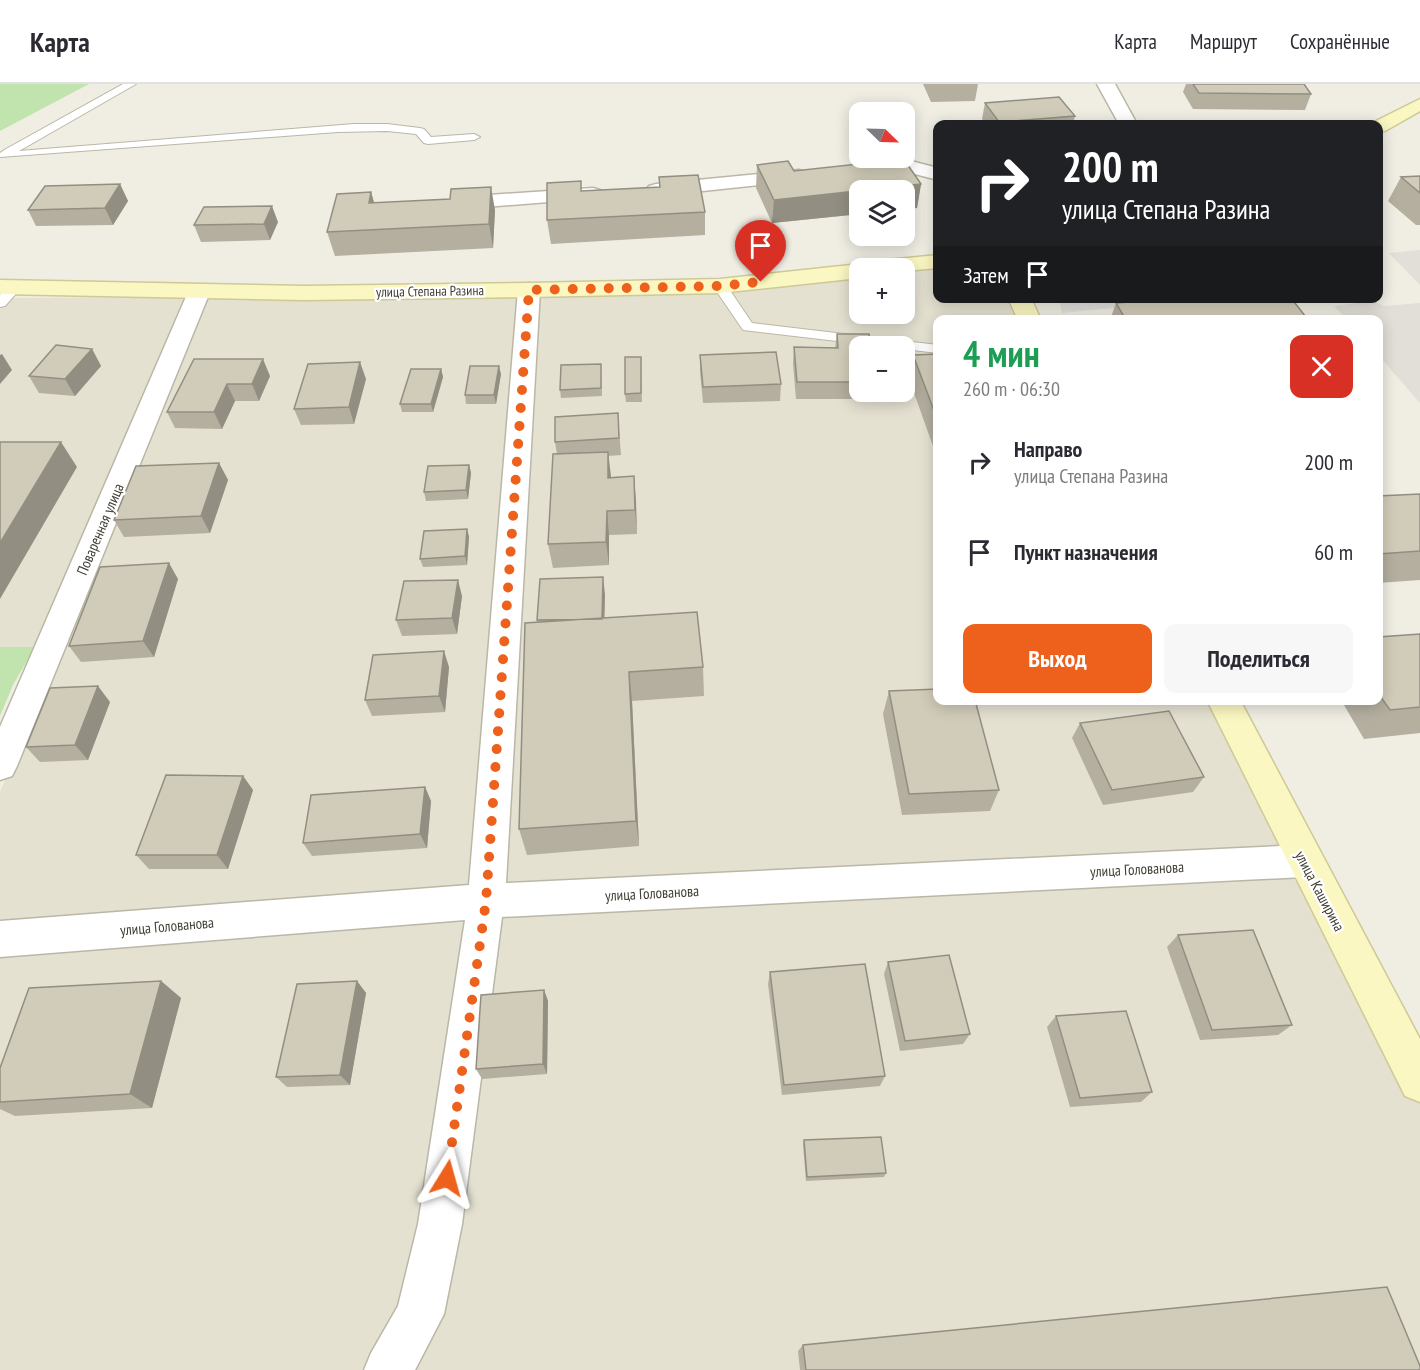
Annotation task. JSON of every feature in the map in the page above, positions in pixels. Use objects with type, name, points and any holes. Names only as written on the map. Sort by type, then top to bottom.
[{"type":"main road","points":[[1383,124],[1420,104]]},
{"type":"main road","points":[[915,264],[933,262]]},
{"type":"main road","name":"улица Степана Разина","points":[[5,292],[304,294],[720,286],[849,272]]},
{"type":"main road","name":"улица Каширина","points":[[1226,705],[1304,861],[1420,1081]]},
{"type":"street","points":[[1106,84],[1126,120]]},
{"type":"street","points":[[843,172],[911,167],[933,173]]},
{"type":"street","points":[[633,192],[820,174]]},
{"type":"street","points":[[459,203],[610,193]]},
{"type":"street","points":[[388,1370],[420,1314],[440,1224],[486,901],[529,290]]},
{"type":"street","name":"Поваренная улица","points":[[0,766],[199,292]]},
{"type":"street","name":"улица Голованова","points":[[0,939],[486,901],[1304,861]]},
{"type":"lane","points":[[2,156],[131,84]]},
{"type":"lane","points":[[2,156],[181,141],[233,134],[391,126],[420,131],[428,141],[474,137]]},
{"type":"lane","points":[[720,286],[748,327],[933,348]]},
{"type":"shaded area","points":[[1420,250],[1420,285],[1389,253]]},
{"type":"shaded area","points":[[933,266],[933,303],[1014,303],[1020,315],[933,315],[933,705],[1216,705],[1292,856],[496,889],[538,295],[849,276],[849,324],[915,324],[915,269]]},
{"type":"shaded area","points":[[524,295],[470,892],[0,927],[0,792],[207,297],[298,301]]},
{"type":"shaded area","points":[[190,297],[35,647],[0,647],[0,298]]},
{"type":"shaded area","points":[[1060,303],[1162,303],[1062,313]]},
{"type":"shaded area","points":[[1357,303],[1377,303],[1384,306],[1420,303],[1420,403],[1383,361],[1383,315],[1342,315],[1334,306]]},
{"type":"shaded area","points":[[1300,871],[1420,1098],[1420,1370],[0,1370],[0,955],[482,913]]},
{"type":"green space","points":[[0,84],[89,84],[0,131]]},
{"type":"green space","points":[[0,647],[35,647],[13,685],[0,716]]},
{"type":"building","points":[[1193,84],[1304,84],[1311,94],[1199,93]]},
{"type":"building","points":[[1059,97],[1075,116],[998,120],[985,103]]},
{"type":"building","points":[[788,161],[794,171],[849,165],[849,168],[910,168],[921,184],[915,185],[915,180],[849,180],[849,192],[774,200],[757,165]]},
{"type":"building","points":[[698,175],[705,212],[547,220],[547,183],[581,181],[581,191],[660,187],[659,177]]},
{"type":"building","points":[[1420,176],[1420,193],[1401,177]]},
{"type":"building","points":[[120,184],[105,208],[28,210],[45,186]]},
{"type":"building","points":[[491,187],[489,224],[327,232],[337,194],[371,192],[369,203],[450,199],[451,189]]},
{"type":"building","points":[[272,206],[264,224],[194,225],[204,207]]},
{"type":"building","points":[[1116,303],[1295,303],[1304,315],[1123,315]]},
{"type":"building","points":[[837,334],[869,334],[869,336],[849,336],[849,382],[797,382],[794,347],[838,348]]},
{"type":"building","points":[[56,345],[92,349],[65,379],[29,376]]},
{"type":"building","points":[[776,352],[781,384],[703,387],[700,355]]},
{"type":"building","points":[[933,354],[933,408],[915,360],[915,355]]},
{"type":"building","points":[[625,357],[641,357],[641,393],[625,394]]},
{"type":"building","points":[[194,359],[263,359],[252,384],[227,384],[214,412],[167,412]]},
{"type":"building","points":[[360,362],[349,407],[294,409],[308,364]]},
{"type":"building","points":[[601,364],[601,388],[560,390],[561,365]]},
{"type":"building","points":[[470,366],[499,366],[494,395],[465,395]]},
{"type":"building","points":[[411,369],[441,369],[431,404],[400,404]]},
{"type":"building","points":[[618,413],[619,438],[555,442],[555,417]]},
{"type":"building","points":[[0,442],[61,442],[0,543]]},
{"type":"building","points":[[608,452],[608,478],[634,476],[635,510],[607,511],[606,542],[548,544],[553,454]]},
{"type":"building","points":[[219,463],[201,516],[114,520],[136,466]]},
{"type":"building","points":[[469,465],[466,490],[424,492],[428,466]]},
{"type":"building","points":[[1420,494],[1420,551],[1383,554],[1383,496]]},
{"type":"building","points":[[467,529],[465,556],[420,559],[424,531]]},
{"type":"building","points":[[169,563],[143,641],[69,646],[100,567]]},
{"type":"building","points":[[603,577],[602,619],[537,620],[540,579]]},
{"type":"building","points":[[458,580],[452,618],[396,620],[404,581]]},
{"type":"building","points":[[697,612],[703,667],[629,672],[636,821],[519,829],[525,623]]},
{"type":"building","points":[[1420,634],[1420,707],[1390,710],[1383,700],[1383,637]]},
{"type":"building","points":[[444,651],[439,696],[365,700],[373,655]]},
{"type":"building","points":[[98,686],[75,745],[26,747],[50,688]]},
{"type":"building","points":[[933,689],[933,705],[976,705],[999,790],[909,794],[889,691]]},
{"type":"building","points":[[1169,711],[1204,777],[1112,790],[1080,723]]},
{"type":"building","points":[[166,775],[243,776],[217,855],[136,855]]},
{"type":"building","points":[[425,787],[420,834],[303,843],[311,795]]},
{"type":"building","points":[[1253,930],[1292,1025],[1212,1030],[1178,935]]},
{"type":"building","points":[[949,955],[970,1034],[905,1041],[888,962]]},
{"type":"building","points":[[865,964],[885,1076],[784,1085],[770,972]]},
{"type":"building","points":[[161,981],[130,1094],[0,1102],[0,1068],[29,988]]},
{"type":"building","points":[[357,981],[340,1075],[276,1077],[297,984]]},
{"type":"building","points":[[544,990],[543,1064],[476,1069],[481,995]]},
{"type":"building","points":[[1126,1011],[1152,1092],[1080,1098],[1056,1016]]},
{"type":"building","points":[[881,1137],[886,1173],[807,1177],[804,1140]]},
{"type":"building","points":[[1387,1287],[1420,1370],[806,1370],[803,1345]]},
{"type":"route","points":[[447,1178],[486,901],[529,290],[720,286],[761,282]]}]
